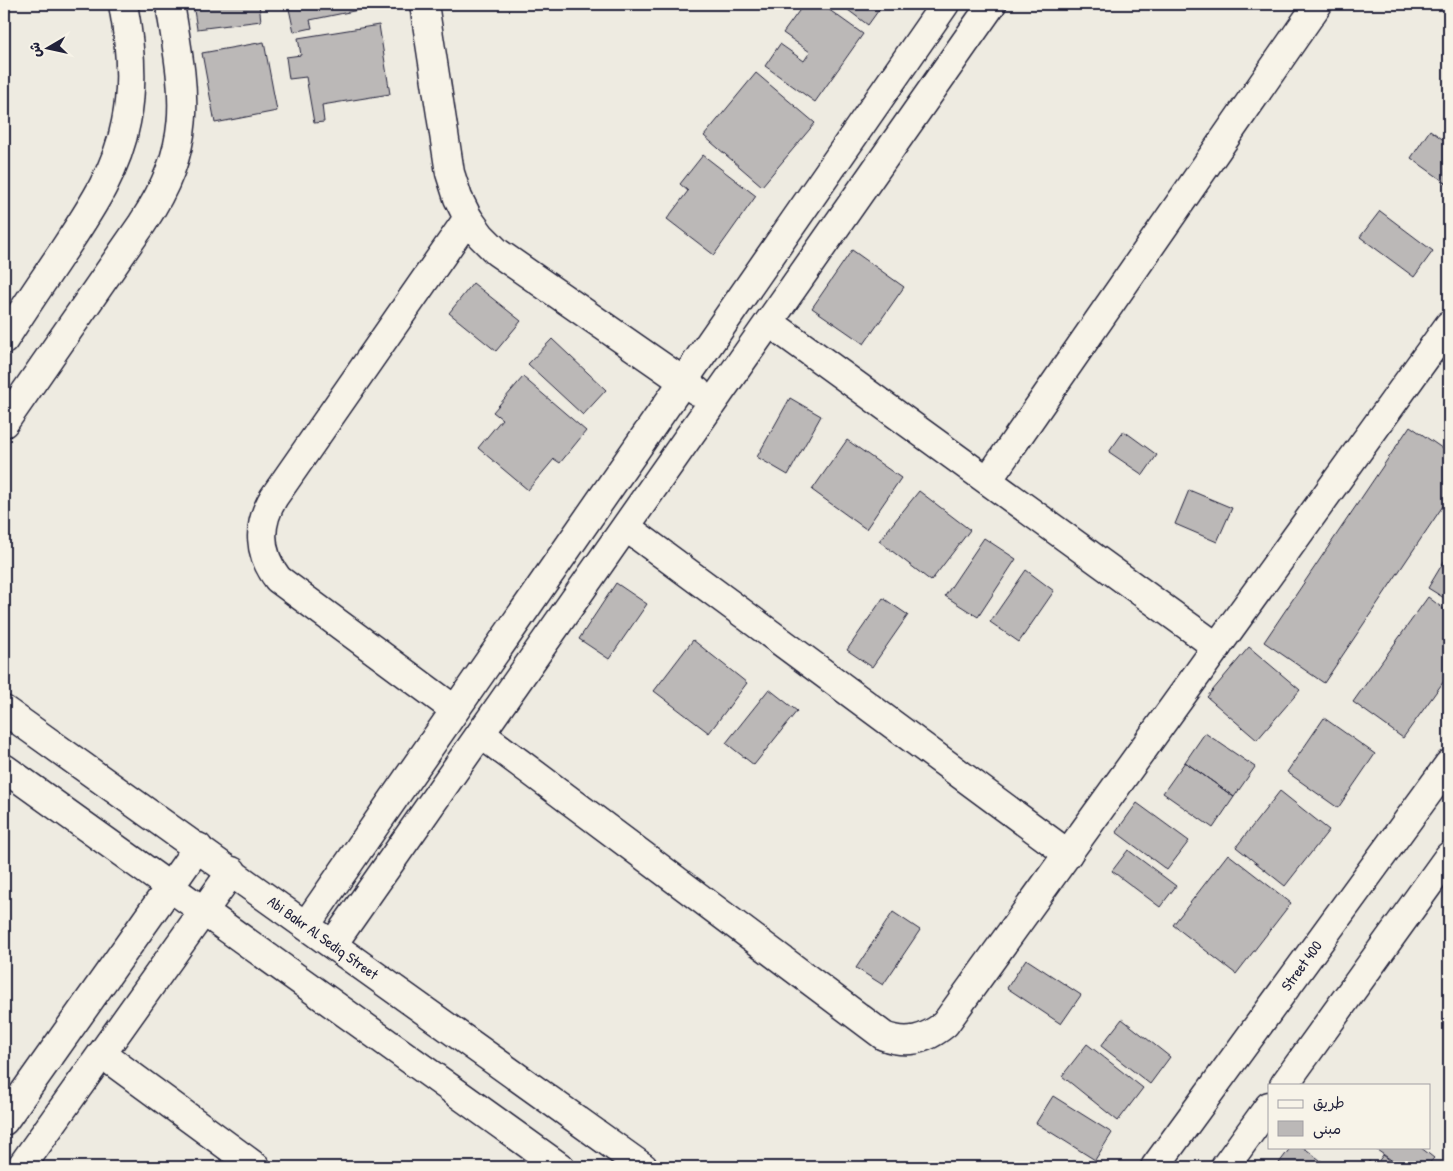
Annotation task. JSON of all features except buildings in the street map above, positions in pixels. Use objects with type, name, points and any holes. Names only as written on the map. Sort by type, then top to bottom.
[{"type":"street","points":[[4,340],[96,200],[120,148],[127,121],[130,90],[128,30],[124,4]]},
{"type":"street","points":[[4,423],[157,202],[168,178],[177,152],[184,104],[183,80],[170,4]]},
{"type":"street","points":[[424,4],[450,173],[458,198],[468,218],[497,252],[714,402]]},
{"type":"street","points":[[306,925],[945,4]]},
{"type":"street","points":[[333,944],[992,4]]},
{"type":"street","points":[[988,480],[1318,4]]},
{"type":"street","points":[[455,710],[278,580],[265,558],[261,534],[265,515],[274,497],[468,218]]},
{"type":"street","points":[[769,322],[1217,647]]},
{"type":"street","points":[[481,734],[876,1030],[893,1040],[913,1041],[925,1038],[945,1024],[1449,325]]},
{"type":"street","points":[[626,527],[1068,854]]},
{"type":"street","name":"Abi Bakr Al Sediq Street","points":[[4,710],[232,871],[643,1167]]},
{"type":"street","name":"Street 400","points":[[1155,1167],[1449,764]]},
{"type":"street","points":[[4,768],[560,1167]]},
{"type":"street","points":[[4,1121],[198,847]]},
{"type":"street","points":[[1285,1084],[1449,856]]},
{"type":"street","points":[[20,1167],[232,871]]},
{"type":"street","points":[[102,1054],[256,1167]]},
{"type":"street","points":[[1225,1167],[1268,1107]]}]
